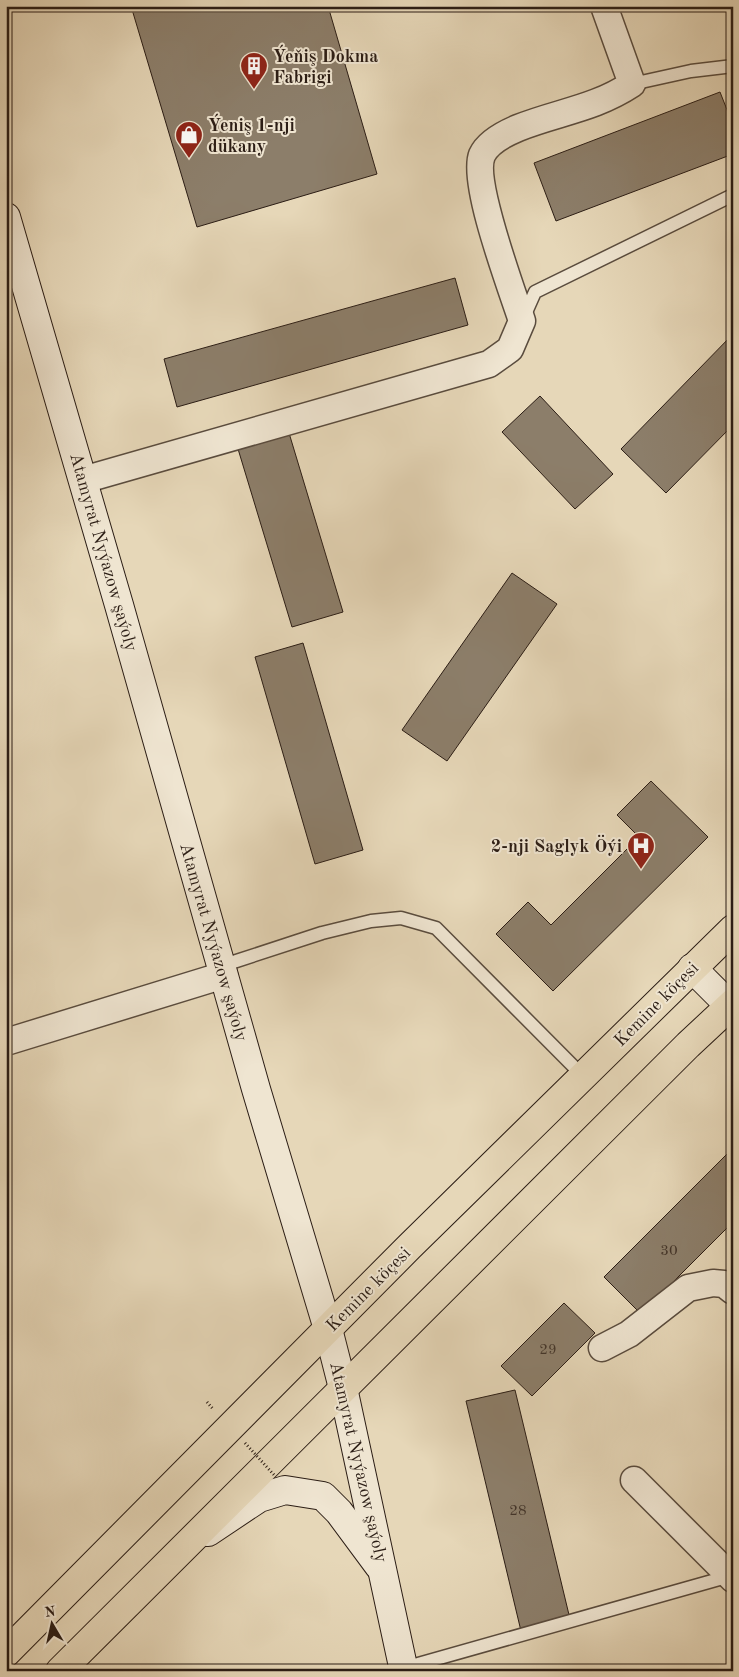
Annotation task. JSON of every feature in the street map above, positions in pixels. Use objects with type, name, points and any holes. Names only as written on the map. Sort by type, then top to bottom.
[{"type":"main road","name":"Kemine köçesi","points":[[6,1653],[328,1329],[733,928]]},
{"type":"main road","points":[[60,1671],[680,1052],[732,1006]]},
{"type":"street","points":[[83,480],[489,364],[510,349],[522,321],[493,235],[479,168],[482,155],[487,148],[500,138],[519,128],[591,106],[632,84],[604,6]]},
{"type":"street","name":"Atamyrat Nyýazow şaýoly","points":[[6,217],[222,970],[328,1329],[343,1388],[404,1669]]},
{"type":"street","points":[[692,968],[732,1006]]},
{"type":"street","points":[[6,1042],[222,970]]},
{"type":"street","points":[[602,1348],[629,1334],[688,1288],[713,1283],[724,1284],[733,1291]]},
{"type":"street","points":[[634,1480],[731,1578]]},
{"type":"street","points":[[185,1546],[259,1498],[286,1490],[323,1496],[339,1512],[384,1574]]},
{"type":"lane","points":[[632,84],[691,71],[733,66]]},
{"type":"lane","points":[[522,321],[535,292],[733,195]]},
{"type":"lane","points":[[222,970],[322,933],[371,921],[401,918],[436,928],[584,1076]]},
{"type":"lane","points":[[404,1669],[731,1578]]},
{"type":"path","points":[[245,1443],[275,1476]]},
{"type":"building","name":"Ýeňiş Dokma Fabrigi","points":[[131,6],[328,6],[377,174],[197,227]]},
{"type":"building","points":[[720,92],[733,125],[733,154],[556,221],[534,163]]},
{"type":"building","points":[[455,278],[468,325],[177,407],[164,359]]},
{"type":"building","points":[[733,334],[733,425],[666,493],[621,449]]},
{"type":"building","points":[[540,396],[613,474],[575,509],[502,432]]},
{"type":"building","points":[[286,423],[343,612],[292,627],[235,439]]},
{"type":"building","points":[[512,573],[557,604],[447,761],[402,730]]},
{"type":"building","points":[[303,643],[363,850],[315,864],[255,657]]},
{"type":"building","name":"2-nji Saglyk Öýi","points":[[651,781],[708,837],[553,991],[496,934],[528,902],[551,925],[639,837],[617,815]]},
{"type":"building","points":[[733,1148],[733,1222],[641,1314],[604,1277]]},
{"type":"building","points":[[564,1303],[595,1333],[532,1396],[501,1366]]},
{"type":"building","points":[[515,1390],[570,1619],[521,1631],[466,1401]]},
{"type":"place","name":"Ýeňiş Dokma Fabrigi","points":[[254,90]]},
{"type":"place","name":"Ýeniş 1-nji dükany","points":[[189,159]]},
{"type":"place","name":"2-nji Saglyk Öýi","points":[[641,870]]}]
